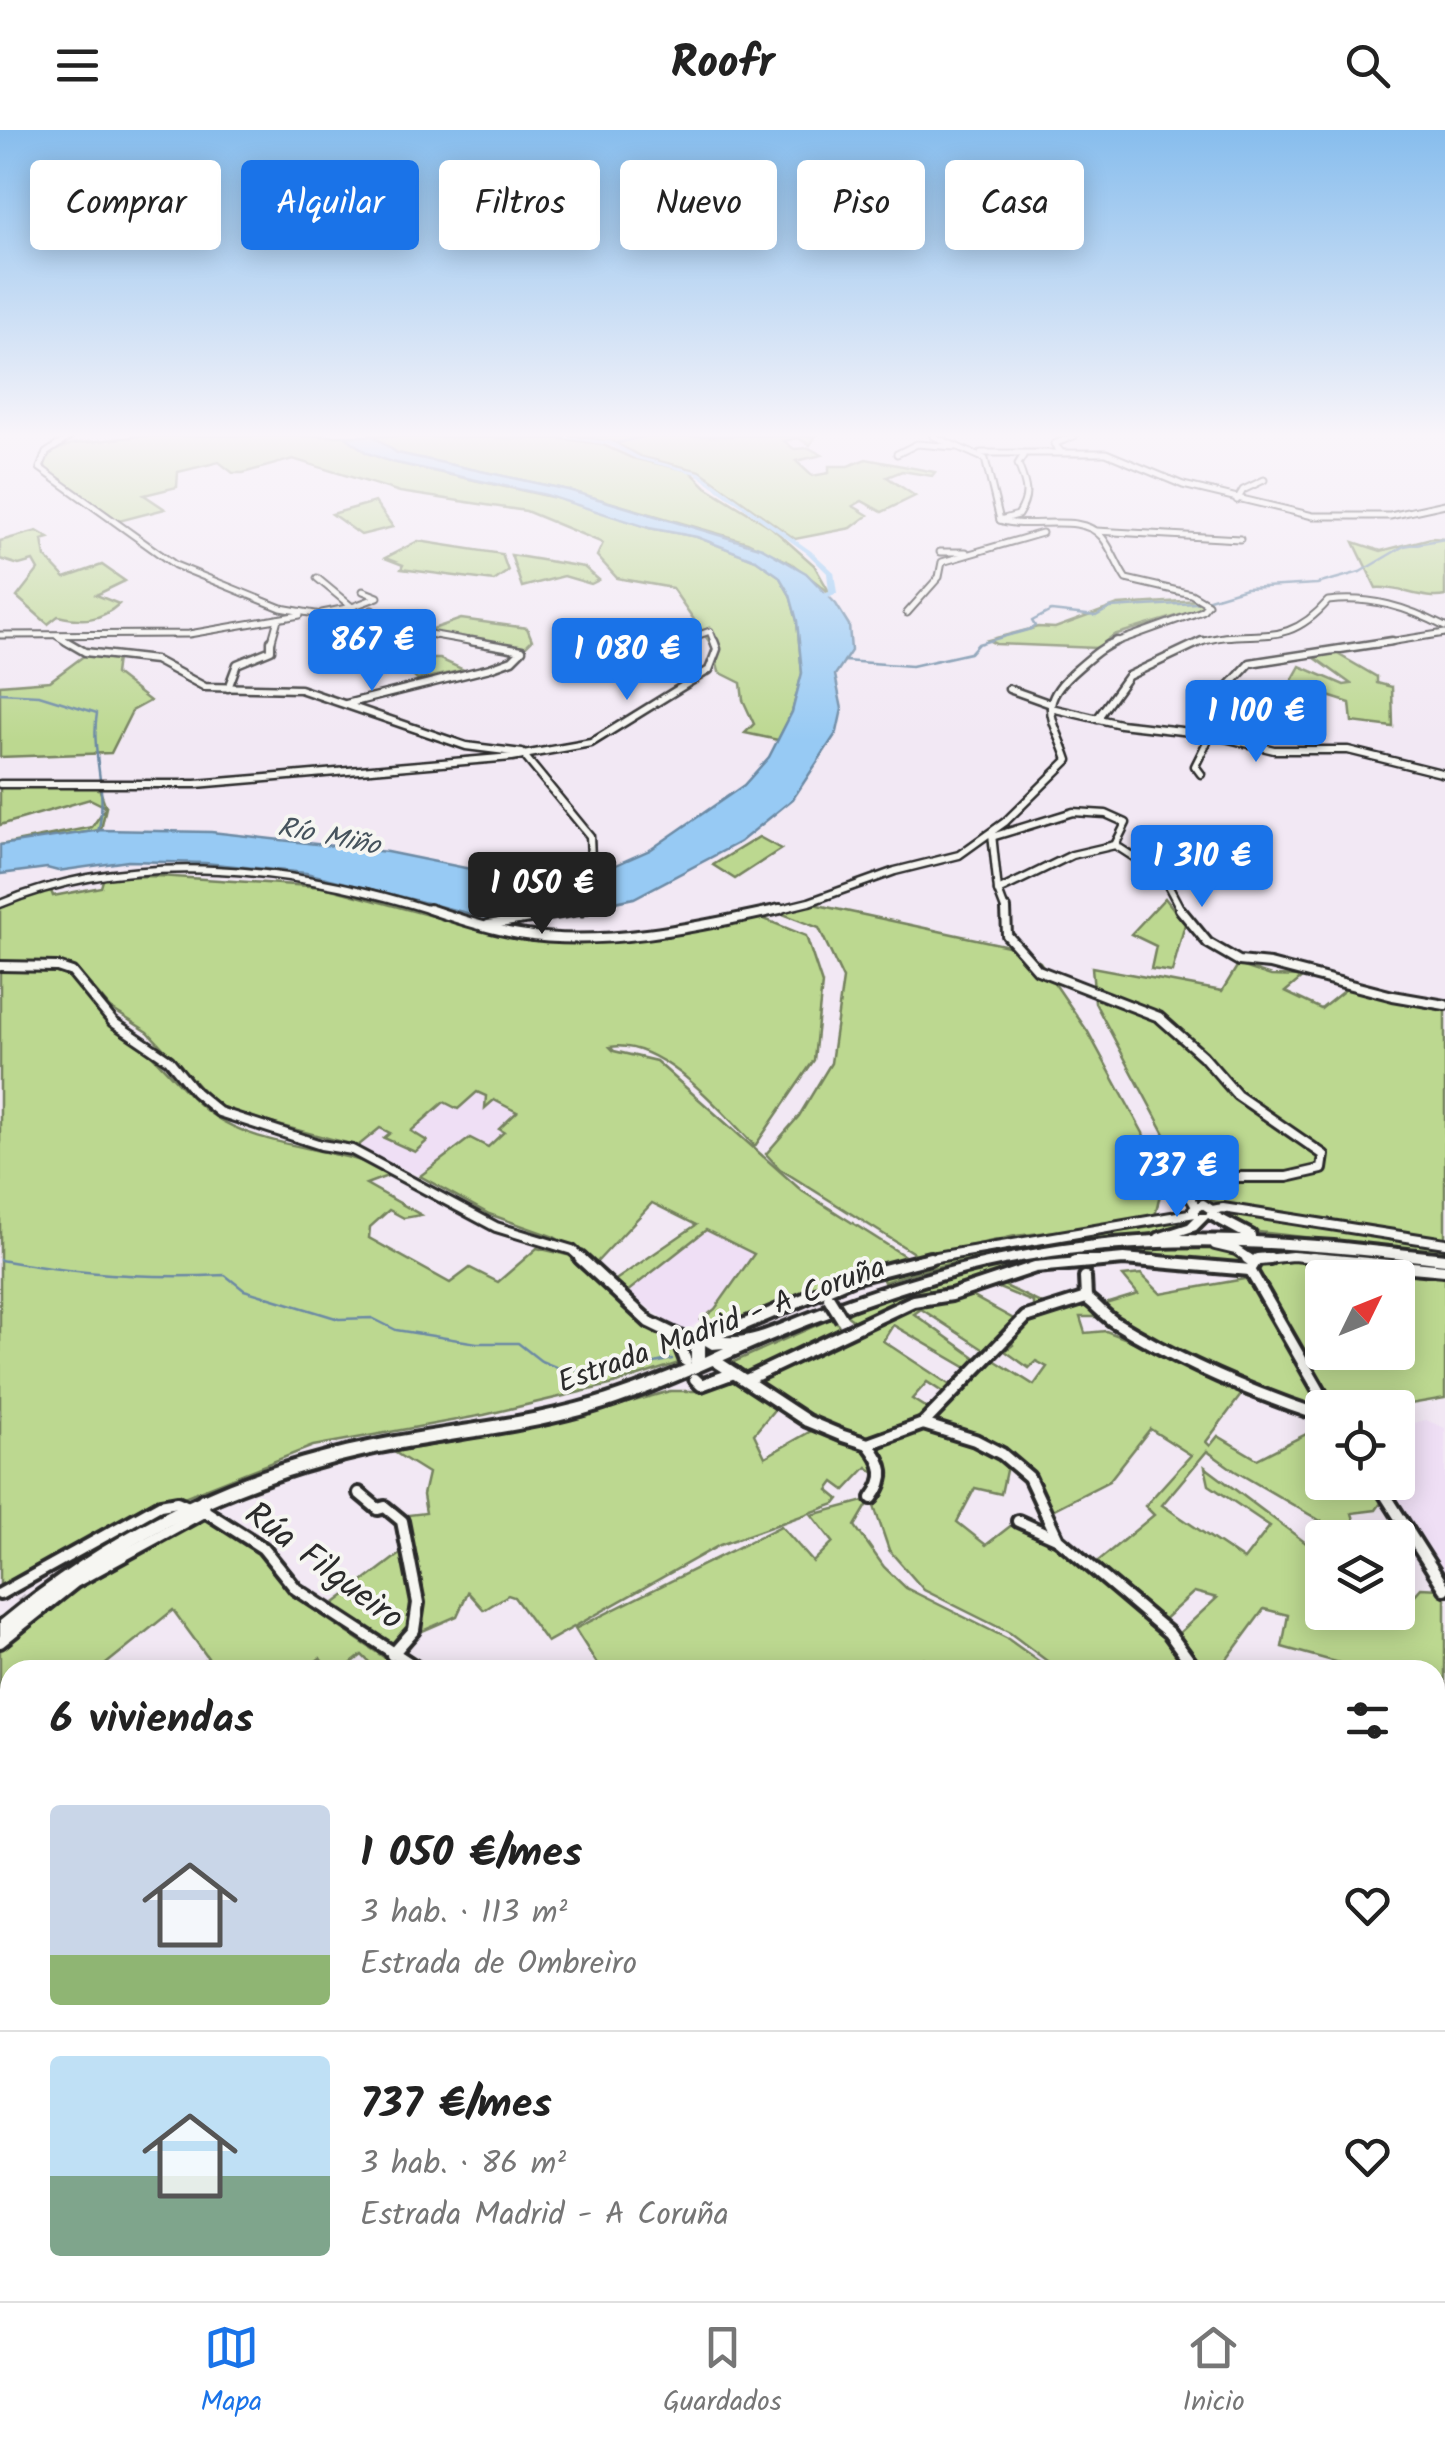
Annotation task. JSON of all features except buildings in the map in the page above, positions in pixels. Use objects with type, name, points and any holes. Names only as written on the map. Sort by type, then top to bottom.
[{"type":"highway","points":[[1154,1241],[1192,1228],[1203,1212],[1240,1232],[1287,1241]]},
{"type":"highway","name":"Estrada Madrid - A Coruña","points":[[0,1631],[59,1584],[186,1506],[204,1505],[275,1472],[352,1452],[578,1410],[693,1369],[864,1299],[1000,1260],[1188,1240],[1287,1241],[1445,1259]]},
{"type":"highway","points":[[693,1369],[701,1339],[712,1343],[760,1340]]},
{"type":"street","points":[[136,537],[175,565],[300,613],[514,647],[522,653],[476,672],[346,704]]},
{"type":"street","points":[[0,904],[50,884],[108,872],[235,874],[352,888],[520,935],[559,936],[684,926],[807,902],[899,869],[952,859],[993,835],[1068,760],[1052,728],[1051,706],[1056,686],[1106,645],[1202,611],[1208,604],[1191,594],[1126,579],[1099,537]]},
{"type":"street","points":[[1205,537],[1240,539]]},
{"type":"street","points":[[908,612],[913,599],[937,582],[943,572],[942,562],[1023,538]]},
{"type":"street","points":[[944,548],[969,554]]},
{"type":"street","points":[[317,578],[352,607]]},
{"type":"street","points":[[313,616],[378,597],[363,591]]},
{"type":"street","points":[[1097,720],[1128,676],[1202,641],[1294,631],[1309,623],[1328,601],[1372,598],[1413,610],[1445,630]]},
{"type":"street","points":[[357,623],[372,610]]},
{"type":"street","points":[[0,636],[189,634],[300,613]]},
{"type":"street","points":[[228,688],[237,664],[271,650],[278,619]]},
{"type":"street","points":[[1202,774],[1195,766],[1208,734],[1214,702],[1250,664],[1445,630]]},
{"type":"street","points":[[0,784],[196,784],[433,765],[522,753],[606,737],[709,670],[717,649],[710,632],[638,656],[625,648]]},
{"type":"street","points":[[61,637],[85,652],[155,660],[205,687],[287,687],[466,746],[522,753],[590,836],[593,902],[586,910],[485,925]]},
{"type":"street","points":[[1009,689],[1097,720],[1208,734],[1274,750],[1348,750],[1445,774]]},
{"type":"street","points":[[993,835],[1019,833],[1074,808],[1108,814],[1126,823],[1115,846]]},
{"type":"street","points":[[993,835],[1007,936],[1038,970],[1147,1011],[1170,1024],[1238,1095],[1324,1156],[1322,1168],[1304,1175],[1190,1177],[1186,1188],[1203,1212]]},
{"type":"street","points":[[998,891],[1072,855],[1115,846],[1163,876],[1188,922],[1208,943],[1239,961],[1270,964],[1393,996],[1445,1005]]},
{"type":"street","points":[[0,966],[57,967],[72,972],[114,1022],[169,1060],[195,1092],[219,1112],[321,1145],[352,1150],[496,1226],[572,1250],[626,1304],[677,1338],[701,1385],[734,1374]]},
{"type":"street","points":[[677,1338],[701,1339],[822,1287],[986,1245],[1160,1223],[1223,1208],[1445,1243]]},
{"type":"street","points":[[1188,1240],[1236,1250],[1252,1266],[1294,1352],[1318,1390]]},
{"type":"street","points":[[1328,1259],[1361,1248]]},
{"type":"street","points":[[746,1380],[913,1301],[956,1293],[994,1277],[1045,1264],[1081,1259],[1252,1266],[1292,1256],[1445,1270]]},
{"type":"street","points":[[1085,1277],[1086,1298]]},
{"type":"street","points":[[822,1287],[850,1332]]},
{"type":"street","points":[[868,1444],[923,1424],[1026,1316],[1086,1298],[1100,1306],[1110,1320],[1226,1380],[1305,1410]]},
{"type":"street","points":[[714,1360],[816,1426],[868,1444],[886,1472],[886,1482],[872,1498]]},
{"type":"street","points":[[923,1424],[975,1440],[1029,1476],[1058,1539]]},
{"type":"street","points":[[359,1493],[378,1509],[385,1507],[402,1521],[414,1568],[414,1630],[392,1654]]},
{"type":"street","points":[[1389,1500],[1445,1588]]},
{"type":"street","points":[[0,1594],[160,1505],[177,1502],[186,1506]]},
{"type":"street","points":[[0,1642],[76,1582],[204,1505]]},
{"type":"street","name":"Rúa Filgueiro","points":[[204,1505],[263,1548],[296,1590],[402,1660]]},
{"type":"street","points":[[1018,1521],[1058,1539],[1169,1633],[1189,1660]]},
{"type":"shaded area","points":[[454,1069],[527,1109],[488,1147],[469,1138],[420,1176],[354,1145]]},
{"type":"shaded area","points":[[706,1230],[755,1254],[715,1309],[683,1333],[627,1292]]},
{"type":"shaded area","points":[[1426,1420],[1445,1428],[1445,1581],[1415,1534],[1415,1520],[1406,1520],[1393,1500],[1415,1500],[1415,1423]]},
{"type":"green space","points":[[48,537],[42,540],[45,557],[65,578],[102,565],[125,581],[96,595],[119,604],[98,617],[58,616],[48,624],[17,597],[38,570],[33,561],[19,565],[0,559],[0,541]]},
{"type":"green space","points":[[589,537],[698,537],[756,560],[779,576],[790,595],[797,621],[802,673],[792,712],[778,740],[745,733],[754,724],[743,700],[741,683],[719,672],[713,647],[672,588],[617,578],[597,556],[603,543]]},
{"type":"green space","points":[[731,537],[783,537],[814,565],[830,593],[791,563]]},
{"type":"green space","points":[[1431,538],[1445,539],[1445,596],[1376,588],[1354,542],[1381,551]]},
{"type":"green space","points":[[418,541],[502,554],[508,571],[494,581],[401,569],[403,565],[385,558]]},
{"type":"green space","points":[[511,555],[584,567],[599,580],[591,584],[564,576],[522,587]]},
{"type":"green space","points":[[1199,600],[1204,604],[1197,610],[1114,635],[1097,648],[996,644],[988,640],[1038,627],[1055,628],[1118,605]]},
{"type":"green space","points":[[461,619],[527,628],[532,640],[525,647],[427,631]]},
{"type":"green space","points":[[1334,652],[1377,677],[1377,683],[1392,687],[1393,727],[1352,722],[1350,703],[1290,684],[1300,666],[1344,685],[1351,684],[1311,655]]},
{"type":"green space","points":[[85,655],[117,658],[115,674],[150,701],[132,711],[111,753],[0,757],[0,685],[50,681]]},
{"type":"green space","points":[[368,659],[440,659],[464,670],[417,680],[410,673],[372,676]]},
{"type":"green space","points":[[98,785],[106,807],[90,799],[0,825],[0,787]]},
{"type":"green space","points":[[106,807],[101,830],[0,845],[92,827]]},
{"type":"green space","points":[[759,837],[781,849],[735,879],[713,865]]},
{"type":"green space","points":[[159,876],[324,887],[521,940],[652,933],[757,916],[806,936],[822,984],[814,1060],[755,1146],[708,1097],[669,1065],[629,1047],[610,1047],[656,1061],[802,1191],[911,1260],[813,1288],[712,1329],[701,1320],[715,1309],[754,1254],[706,1230],[627,1292],[614,1281],[696,1225],[652,1203],[596,1263],[554,1237],[489,1214],[420,1176],[470,1138],[488,1147],[504,1132],[499,1129],[517,1112],[494,1100],[485,1108],[486,1096],[477,1092],[458,1109],[444,1102],[411,1131],[427,1141],[415,1152],[384,1138],[390,1133],[380,1128],[358,1146],[221,1110],[148,1032],[110,1008],[77,969],[52,963],[0,962],[0,908],[50,888],[53,896],[101,887],[104,877]]},
{"type":"green space","points":[[1165,898],[1185,924],[1172,972],[1151,969],[1156,946],[1131,934]]},
{"type":"green space","points":[[813,904],[1013,947],[1040,962],[1088,1032],[1143,1133],[1161,1191],[1154,1220],[1015,1236],[920,1257],[780,1169],[766,1154],[799,1116],[831,1063],[843,979],[819,928],[775,911]]},
{"type":"green space","points":[[1238,965],[1271,976],[1303,977],[1285,992],[1321,1009],[1351,985],[1445,1008],[1445,1240],[1260,1212],[1192,1196],[1190,1185],[1209,1176],[1180,1162],[1095,1003],[1092,967],[1222,991]]},
{"type":"green space","points":[[0,969],[46,969],[75,979],[98,1009],[154,1057],[194,1099],[232,1126],[393,1174],[366,1184],[421,1215],[404,1218],[389,1210],[370,1227],[369,1238],[450,1283],[470,1268],[498,1282],[537,1248],[576,1257],[647,1325],[668,1337],[682,1362],[614,1384],[484,1415],[313,1446],[184,1497],[169,1497],[0,1591]]},
{"type":"green space","points":[[1229,1212],[1445,1247],[1445,1253],[1241,1230],[1219,1216]]},
{"type":"green space","points":[[1193,1217],[1193,1224],[1155,1233],[961,1262],[884,1282],[881,1275],[945,1257],[1151,1227]]},
{"type":"green space","points":[[1198,1246],[1228,1250],[1243,1264],[1080,1257],[995,1274],[858,1324],[846,1315],[930,1282],[974,1271],[1063,1257]]},
{"type":"green space","points":[[1305,1260],[1305,1359],[1256,1276],[1259,1266]]},
{"type":"green space","points":[[1415,1271],[1445,1274],[1445,1398],[1415,1403],[1415,1390],[1323,1390],[1311,1370],[1415,1370]]},
{"type":"green space","points":[[1141,1274],[1161,1294],[1250,1278],[1315,1390],[1305,1390],[1305,1405],[1221,1373],[1115,1320],[1102,1305],[1138,1294],[1123,1276]]},
{"type":"green space","points":[[995,1281],[1047,1306],[1033,1308],[1033,1302],[994,1286],[972,1296],[1019,1322],[989,1353],[921,1309],[914,1314],[980,1361],[969,1369],[893,1325],[883,1341],[953,1387],[947,1395],[927,1382],[912,1399],[931,1411],[923,1418],[868,1439],[825,1427],[757,1385],[765,1377],[915,1304]]},
{"type":"green space","points":[[1087,1301],[1103,1317],[1080,1317],[1085,1333],[1106,1331],[1132,1341],[1138,1334],[1244,1391],[1206,1442],[1210,1446],[1218,1436],[1257,1459],[1305,1435],[1305,1500],[1383,1500],[1376,1510],[1352,1513],[1354,1520],[1319,1520],[1207,1451],[1162,1505],[1244,1560],[1270,1526],[1209,1485],[1205,1467],[1305,1542],[1305,1630],[1415,1630],[1415,1595],[1421,1588],[1440,1589],[1445,1597],[1445,1660],[1329,1660],[1282,1647],[1288,1615],[1264,1609],[1226,1660],[1192,1660],[1175,1637],[1217,1598],[1194,1592],[1161,1622],[1092,1566],[1154,1515],[1145,1506],[1191,1455],[1150,1429],[1109,1481],[1048,1512],[1024,1470],[931,1421],[991,1358],[1034,1385],[1047,1367],[1036,1361],[1029,1368],[1005,1351],[1013,1345],[1011,1341],[1029,1317]]},
{"type":"green space","points":[[835,1317],[840,1329],[793,1356],[741,1373],[729,1364]]},
{"type":"green space","points":[[731,1376],[778,1405],[754,1434],[765,1457],[813,1430],[864,1449],[883,1480],[867,1467],[845,1490],[834,1482],[828,1490],[839,1499],[835,1504],[720,1545],[547,1642],[514,1597],[508,1595],[484,1610],[468,1592],[457,1616],[418,1633],[408,1515],[426,1513],[423,1495],[428,1473],[394,1452],[545,1426],[670,1391],[696,1391]]},
{"type":"green space","points":[[1251,1393],[1305,1412],[1305,1416],[1247,1397]]},
{"type":"green space","points":[[921,1427],[961,1438],[1008,1461],[1001,1494],[975,1488],[957,1522],[986,1545],[1013,1524],[1058,1542],[1151,1620],[1186,1660],[1046,1660],[1010,1633],[924,1590],[889,1550],[874,1506],[890,1477],[876,1451],[879,1443]]},
{"type":"green space","points":[[864,1501],[868,1504],[855,1526],[884,1567],[906,1588],[1008,1639],[1037,1660],[595,1660],[575,1629],[781,1526],[813,1562],[833,1542],[812,1515]]},
{"type":"green space","points":[[201,1515],[262,1555],[289,1593],[388,1660],[367,1660],[362,1655],[356,1660],[205,1660],[208,1658],[173,1610],[111,1660],[0,1660],[0,1650],[89,1576]]},
{"type":"green space","points":[[405,1550],[413,1590],[413,1616],[401,1638],[390,1647],[331,1606]]},
{"type":"water","points":[[698,537],[726,537],[762,548],[806,573],[836,604],[849,625],[851,651],[835,675],[842,709],[837,732],[793,799],[740,842],[634,898],[577,910],[487,918],[306,873],[205,863],[128,861],[0,874],[0,845],[101,830],[211,832],[387,852],[490,873],[533,877],[557,868],[609,868],[650,850],[744,785],[769,757],[792,712],[802,673],[797,621],[790,595],[779,576],[756,560]]},
{"type":"waterway","points":[[788,537],[830,572],[833,593],[812,601]]},
{"type":"waterway","points":[[844,661],[912,666],[970,653],[978,644],[1031,629],[1035,626],[1032,621],[1051,611],[1096,616],[1110,608],[1196,603],[1246,588],[1317,584],[1360,572],[1404,546],[1445,539]]},
{"type":"waterway","points":[[0,693],[39,695],[97,713],[102,801],[98,832]]},
{"type":"waterway","points":[[0,1260],[112,1274],[225,1275],[244,1290],[339,1319],[372,1318],[396,1330],[477,1343],[518,1343],[541,1361],[558,1368],[616,1372],[672,1359]]},
{"type":"tunnel","points":[[11,1585],[31,1611]]},
{"type":"water label","name":"Río Miño","points":[[329,835]]}]
